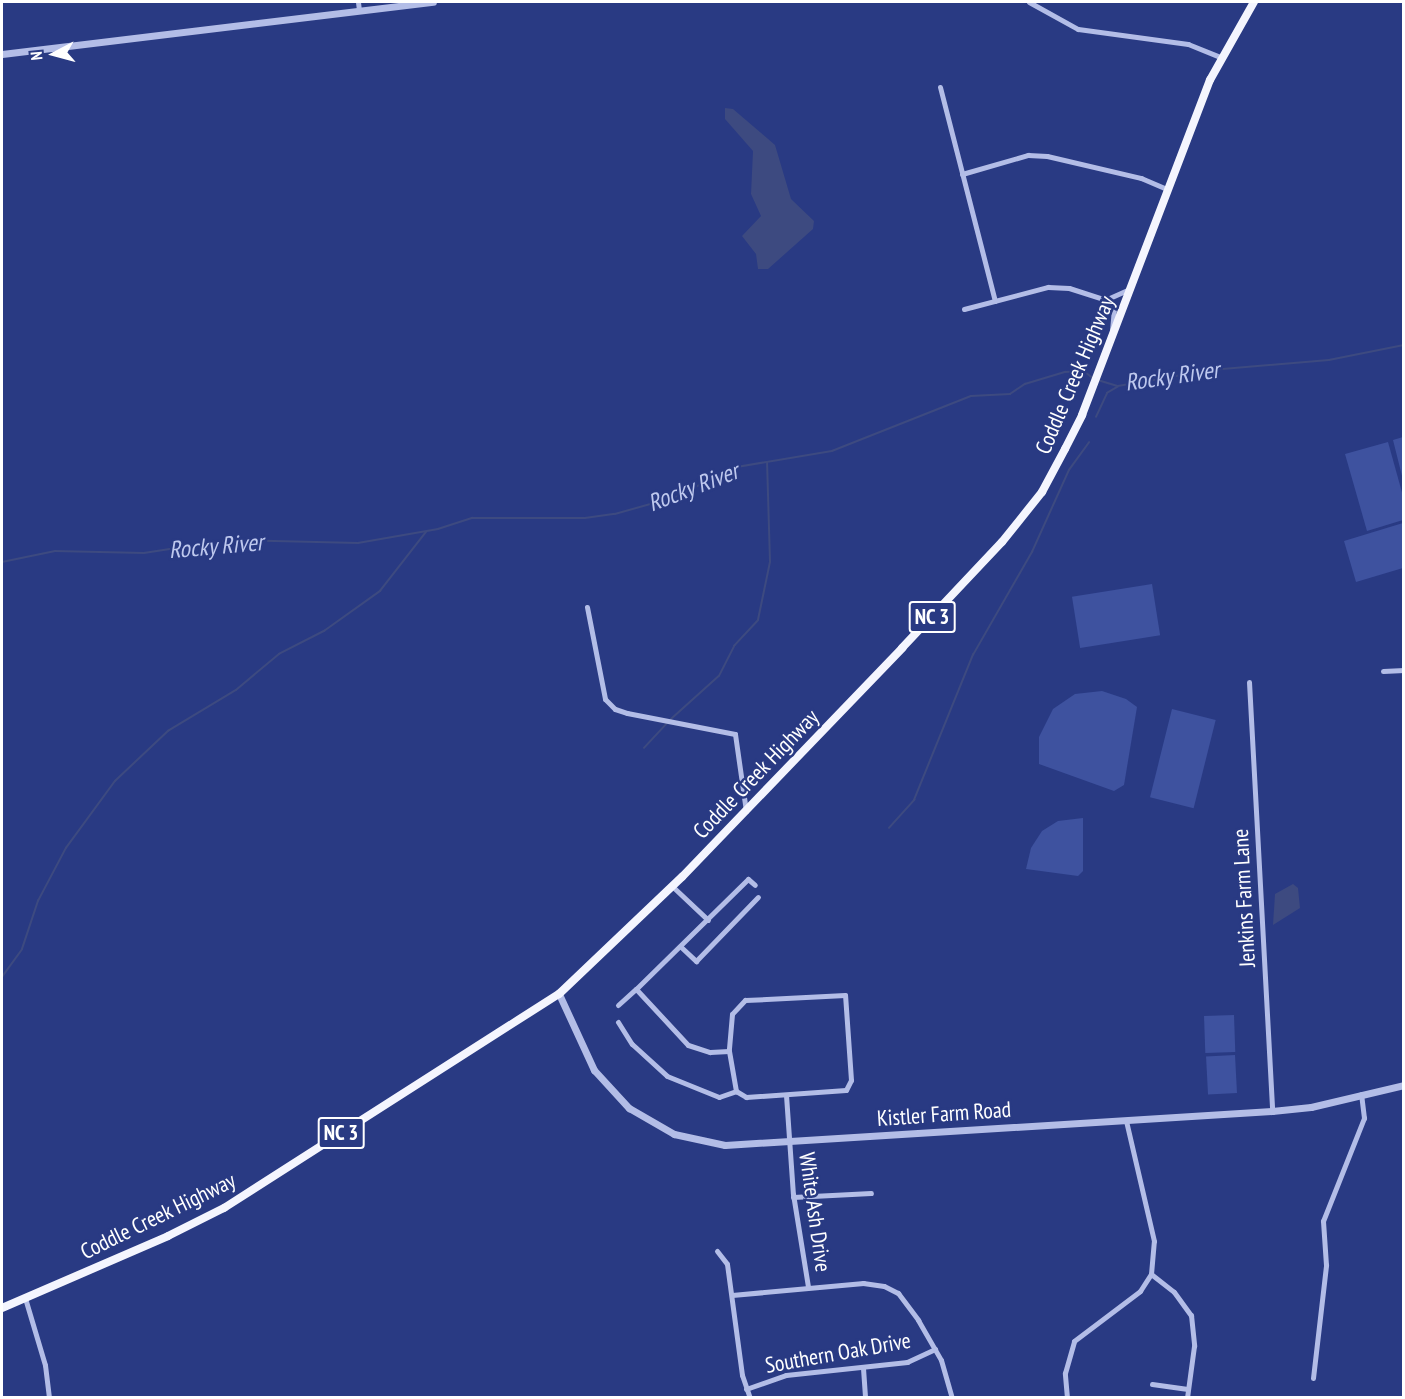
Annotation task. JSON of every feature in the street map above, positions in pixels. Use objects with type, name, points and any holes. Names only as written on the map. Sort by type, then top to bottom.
[{"type":"main road","name":"Coddle Creek Highway","points":[[2,1308],[168,1236],[224,1208],[559,994],[673,887],[746,811],[1002,542],[1042,492],[1096,379],[1167,189],[1221,57],[1254,2]]},
{"type":"street","points":[[358,2],[359,10]]},
{"type":"street","points":[[2,54],[433,2]]},
{"type":"street","points":[[1029,2],[1078,29],[1188,45],[1221,57]]},
{"type":"street","points":[[939,87],[995,301]]},
{"type":"street","points":[[962,174],[1028,155],[1047,156],[1142,178],[1167,189]]},
{"type":"street","points":[[964,309],[1058,287],[1105,300],[1114,309],[1113,335]]},
{"type":"street","points":[[1105,300],[1131,288]]},
{"type":"street","points":[[587,608],[605,699],[627,713],[735,734],[746,811]]},
{"type":"street","points":[[1383,671],[1404,670]]},
{"type":"street","name":"Jenkins Farm Lane","points":[[1249,682],[1272,1111]]},
{"type":"street","points":[[618,1005],[681,947],[748,879],[755,885]]},
{"type":"street","points":[[673,887],[708,920]]},
{"type":"street","points":[[681,947],[696,961],[758,897]]},
{"type":"street","points":[[636,989],[688,1045],[710,1052],[729,1051]]},
{"type":"street","name":"Kistler Farm Road","points":[[559,994],[594,1070],[616,1096],[650,1123],[699,1141],[725,1144],[1272,1111],[1404,1085]]},
{"type":"street","points":[[845,995],[850,1085],[841,1092],[786,1095],[746,1097],[736,1091],[729,1051],[732,1014],[745,1000],[845,995]]},
{"type":"street","points":[[618,1022],[632,1044],[667,1076],[719,1097],[736,1091]]},
{"type":"street","points":[[1313,1378],[1326,1265],[1323,1221],[1364,1118],[1361,1094]]},
{"type":"street","name":"White Ash Drive","points":[[786,1095],[793,1197],[808,1287]]},
{"type":"street","points":[[1067,1398],[1065,1373],[1074,1341],[1140,1291],[1151,1274],[1154,1241],[1126,1121]]},
{"type":"street","points":[[793,1197],[871,1193]]},
{"type":"street","points":[[717,1251],[727,1264],[737,1341],[746,1389],[750,1398]]},
{"type":"street","points":[[1151,1274],[1174,1292],[1191,1315],[1194,1347],[1187,1398]]},
{"type":"street","points":[[732,1295],[808,1287],[884,1286],[898,1293],[935,1349],[952,1398]]},
{"type":"street","points":[[25,1298],[45,1365],[49,1398]]},
{"type":"street","name":"Southern Oak Drive","points":[[746,1389],[786,1375],[908,1362],[935,1349]]},
{"type":"street","points":[[863,1368],[865,1398]]},
{"type":"street","points":[[1152,1384],[1188,1389]]},
{"type":"shaded area","points":[[725,108],[733,109],[775,145],[791,199],[814,221],[813,229],[768,269],[758,269],[756,254],[742,236],[761,216],[751,194],[753,151],[725,119]]},
{"type":"shaded area","points":[[1404,437],[1403,480],[1393,440]]},
{"type":"shaded area","points":[[1388,442],[1403,496],[1403,520],[1367,531],[1345,454]]},
{"type":"shaded area","points":[[1403,523],[1403,568],[1356,582],[1344,541]]},
{"type":"shaded area","points":[[1152,584],[1160,635],[1080,648],[1072,597]]},
{"type":"shaded area","points":[[1102,691],[1126,699],[1137,707],[1124,785],[1114,791],[1039,764],[1039,737],[1053,709],[1075,694]]},
{"type":"shaded area","points":[[1172,709],[1216,720],[1194,808],[1150,797]]},
{"type":"shaded area","points":[[1083,818],[1083,871],[1078,876],[1026,869],[1031,848],[1042,831],[1058,821]]},
{"type":"shaded area","points":[[1293,884],[1298,888],[1300,908],[1273,925],[1275,894]]},
{"type":"shaded area","points":[[1234,1015],[1235,1052],[1205,1053],[1204,1016]]},
{"type":"shaded area","points":[[1235,1055],[1237,1093],[1208,1094],[1206,1057]]},
{"type":"waterway","name":"Rocky River","points":[[1098,380],[1118,386],[1211,370],[1329,360],[1404,345]]},
{"type":"waterway","name":"Rocky River","points":[[2,562],[55,551],[144,553],[228,540],[358,543],[438,529],[472,518],[585,518],[615,514],[679,496],[731,468],[832,451],[971,396],[1010,394],[1025,384],[1065,372],[1084,371],[1093,378]]},
{"type":"waterway","points":[[1096,417],[1107,393],[1117,387]]},
{"type":"waterway","points":[[889,828],[914,800],[973,655],[1032,552],[1069,470],[1089,442]]},
{"type":"waterway","points":[[671,719],[719,676],[734,646],[758,620],[770,562],[767,463]]},
{"type":"waterway","points":[[2,977],[22,949],[38,901],[66,848],[115,781],[168,731],[236,690],[279,654],[324,631],[380,591],[426,532]]},
{"type":"waterway","points":[[644,748],[666,724]]}]
